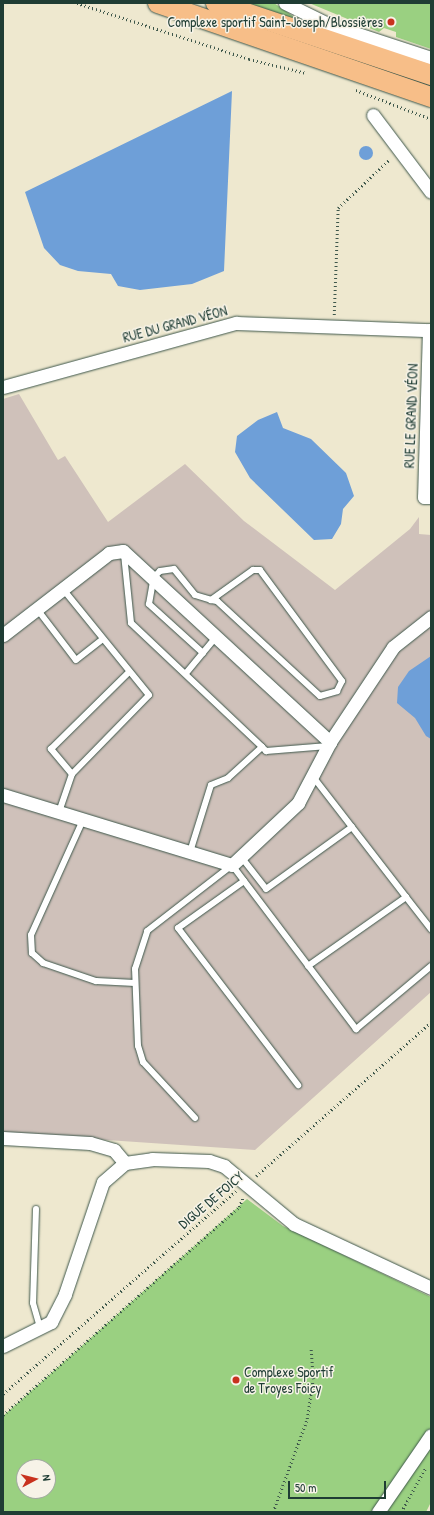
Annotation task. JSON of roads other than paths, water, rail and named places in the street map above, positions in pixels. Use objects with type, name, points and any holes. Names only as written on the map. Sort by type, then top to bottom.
[{"type":"main road","points":[[158,3],[431,97]]},
{"type":"main road","points":[[216,3],[431,75]]},
{"type":"street","points":[[285,3],[330,25],[431,58]]},
{"type":"street","points":[[373,115],[431,192]]},
{"type":"street","name":"RUE DU GRAND VÉON","points":[[3,387],[236,323],[430,330]]},
{"type":"street","name":"RUE LE GRAND VÉON","points":[[430,330],[424,497],[431,497]]},
{"type":"street","points":[[3,635],[109,553],[123,551],[154,577],[217,636],[329,744]]},
{"type":"street","points":[[3,795],[190,852],[237,862],[298,803],[314,778],[329,744],[393,647],[431,618]]},
{"type":"street","points":[[3,1138],[90,1143],[114,1150],[125,1163]]},
{"type":"street","points":[[3,1346],[40,1329],[51,1322],[65,1294],[103,1182],[125,1163],[152,1159],[210,1161],[248,1183],[294,1224],[431,1288]]},
{"type":"street","points":[[378,1512],[431,1435]]},
{"type":"lane","points":[[123,551],[131,623],[187,672],[262,747],[266,750],[329,744]]},
{"type":"lane","points":[[203,653],[149,604],[154,577],[160,571],[174,569],[195,595],[211,600],[320,696],[338,691],[342,681],[260,570],[253,570],[211,600]]},
{"type":"lane","points":[[59,812],[72,774],[149,695],[128,673],[63,589]]},
{"type":"lane","points":[[37,609],[76,660],[102,640]]},
{"type":"lane","points":[[187,672],[217,636]]},
{"type":"lane","points":[[72,774],[51,749],[128,673]]},
{"type":"lane","points":[[190,852],[211,785],[228,778],[262,747]]},
{"type":"lane","points":[[314,778],[431,929]]},
{"type":"lane","points":[[83,820],[31,935],[32,953],[43,963],[96,981],[135,983]]},
{"type":"lane","points":[[237,862],[266,889],[352,827]]},
{"type":"lane","points":[[237,862],[244,881],[356,1029],[431,966]]},
{"type":"lane","points":[[195,1118],[143,1062],[138,1046],[135,983],[139,945],[147,931],[237,862]]},
{"type":"lane","points":[[244,881],[178,928],[298,1085]]},
{"type":"lane","points":[[308,966],[406,897]]},
{"type":"lane","points":[[36,1210],[33,1303],[40,1329]]},
{"type":"water","points":[[232,91],[224,271],[192,284],[140,290],[118,286],[111,274],[78,271],[60,265],[44,248],[25,192]]},
{"type":"water","points":[[366,146],[371,148],[373,153],[371,158],[366,160],[361,158],[359,153],[361,148]]},
{"type":"water","points":[[277,412],[283,428],[311,439],[346,473],[354,496],[343,509],[341,524],[332,539],[314,540],[250,478],[235,452],[237,436],[258,420]]},
{"type":"water","points":[[431,656],[431,739],[426,736],[415,718],[397,703],[398,687],[409,671]]},
{"type":"place","name":"Complexe sportif Saint-Joseph/Blossières","points":[[391,22]]},
{"type":"place","name":"Complexe Sportif de Troyes Foicy","points":[[236,1380]]}]
